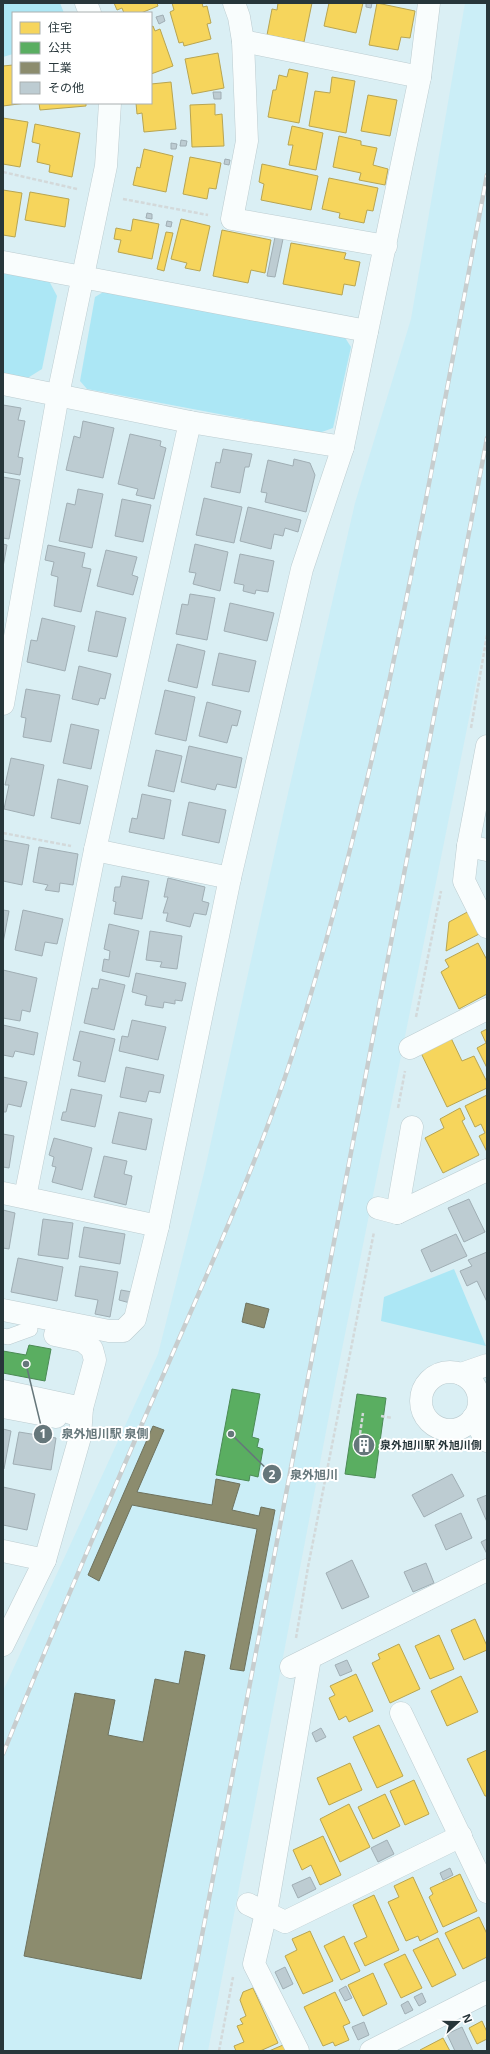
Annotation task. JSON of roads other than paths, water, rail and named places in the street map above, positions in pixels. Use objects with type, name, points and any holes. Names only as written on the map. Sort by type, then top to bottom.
[{"type":"street","points":[[234,3],[239,17],[243,41],[247,141],[232,219],[386,246]]},
{"type":"street","points":[[3,1310],[109,1331],[123,1331],[135,1319],[158,1226],[230,878],[302,569],[343,447],[420,77],[428,3]]},
{"type":"street","points":[[243,41],[420,77]]},
{"type":"street","points":[[3,704],[58,395],[84,277],[106,166],[110,104]]},
{"type":"street","points":[[3,262],[367,331]]},
{"type":"street","points":[[3,384],[190,422],[343,447]]},
{"type":"street","points":[[25,1197],[95,850],[190,422]]},
{"type":"street","points":[[478,740],[478,848],[464,881],[487,927]]},
{"type":"street","points":[[95,850],[230,878]]},
{"type":"street","points":[[410,1048],[487,1008]]},
{"type":"street","points":[[412,1127],[388,1210],[487,1170]]},
{"type":"street","points":[[3,1194],[25,1197],[158,1226]]},
{"type":"street","points":[[3,1323],[83,1341],[92,1349],[95,1360],[82,1415],[80,1437],[45,1560],[3,1645]]},
{"type":"street","points":[[92,1349],[109,1331]]},
{"type":"street","points":[[479,1413],[467,1425],[458,1429],[440,1429],[432,1424],[422,1409],[420,1399],[428,1381],[436,1375],[446,1372],[461,1374],[487,1365]]},
{"type":"street","points":[[461,1374],[472,1383],[477,1392],[479,1413],[487,1441]]},
{"type":"street","points":[[3,1391],[82,1415]]},
{"type":"street","points":[[3,1399],[82,1415]]},
{"type":"street","points":[[3,1407],[82,1415]]},
{"type":"street","points":[[3,1551],[45,1560]]},
{"type":"street","points":[[298,2051],[254,1964],[257,1908],[301,1663],[487,1570]]},
{"type":"street","points":[[401,1713],[487,1892]]},
{"type":"street","points":[[257,1908],[285,1922],[461,1836]]},
{"type":"street","points":[[371,2051],[487,1992]]},
{"type":"lane","points":[[3,1336],[8,1337],[30,1329]]},
{"type":"railway","points":[[3,1754],[86,1554],[252,1168],[293,1053],[325,945],[379,727],[425,507],[487,175]]},
{"type":"railway","points":[[180,2051],[487,438]]},
{"type":"place","name":"泉外旭川駅 泉側","points":[[26,1364]]},
{"type":"place","name":"泉外旭川","points":[[231,1434]]},
{"type":"place","name":"泉外旭川駅 外旭川側","points":[[364,1445]]}]
